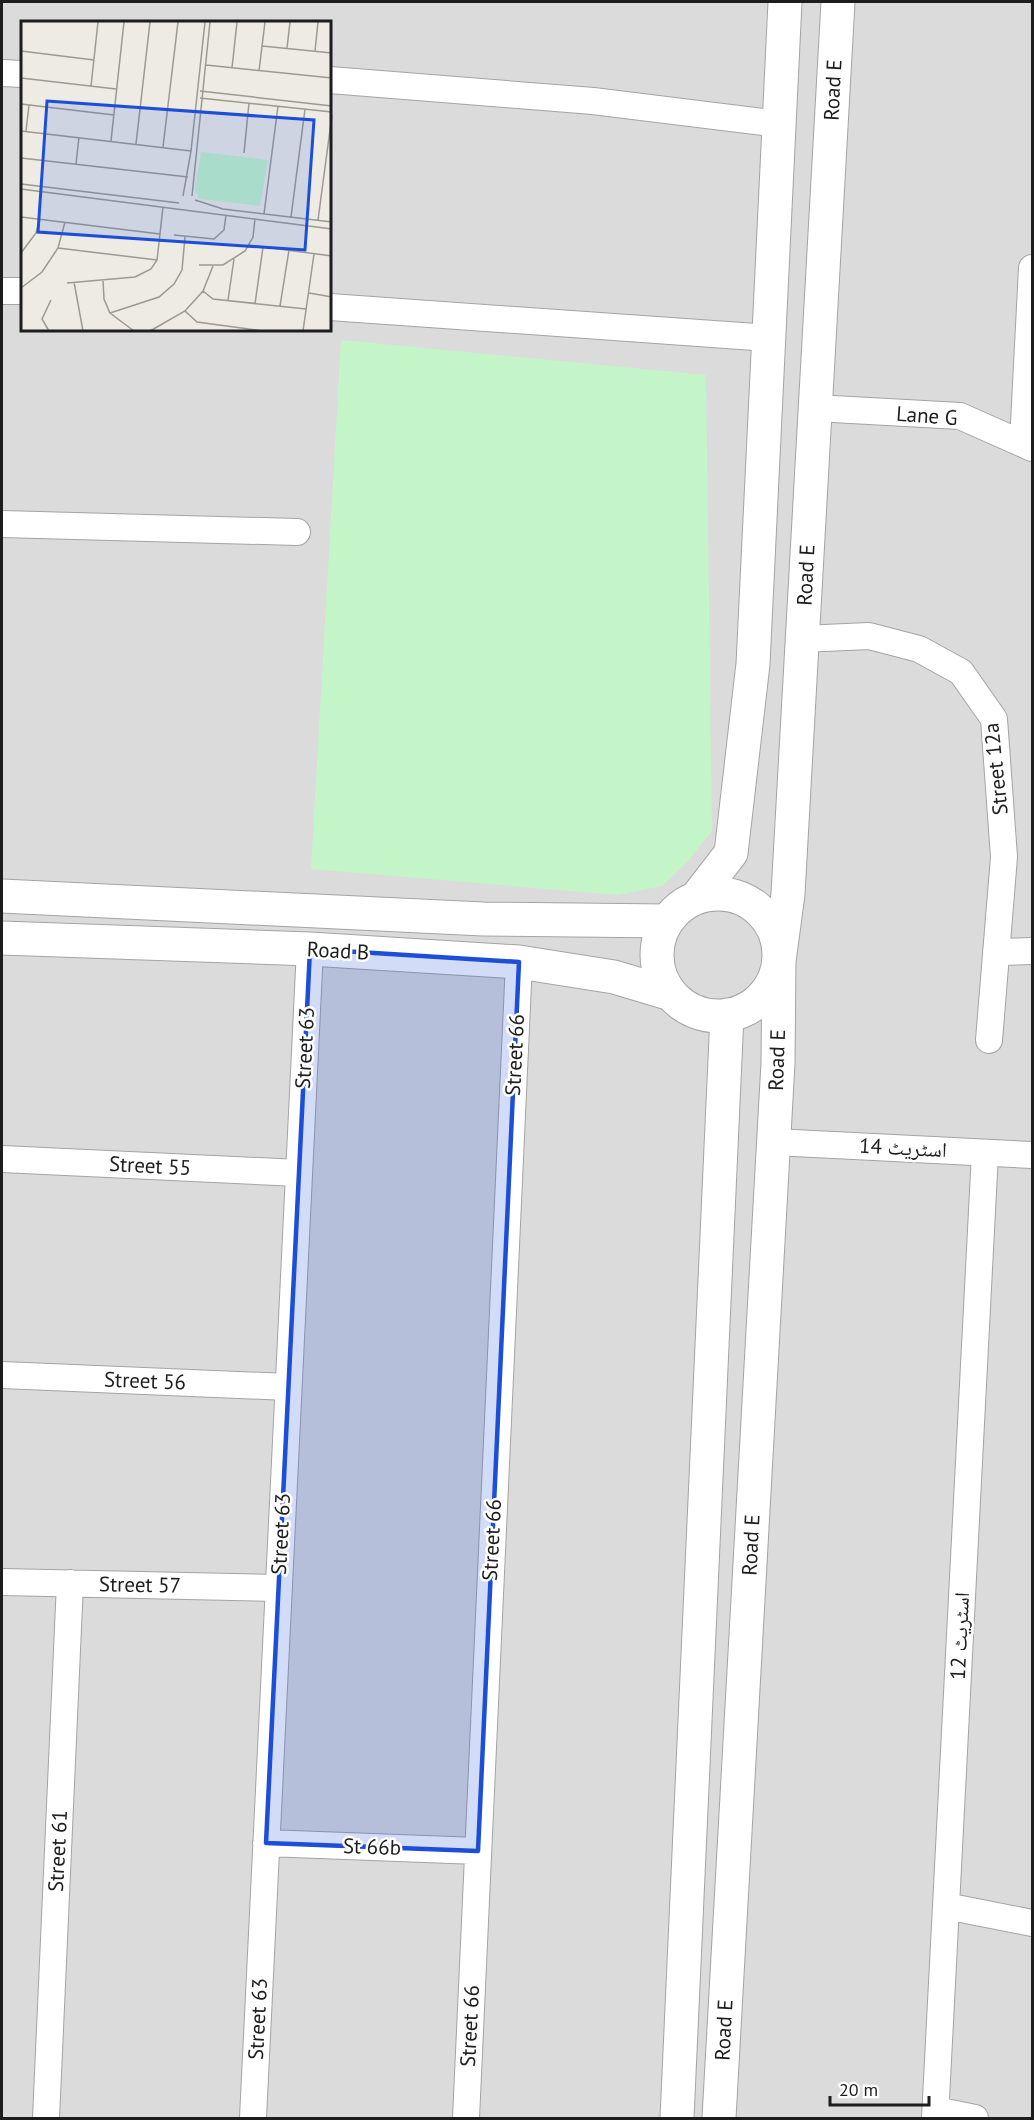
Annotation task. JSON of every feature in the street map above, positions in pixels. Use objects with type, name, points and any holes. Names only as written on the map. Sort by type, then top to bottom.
[{"type":"street","points":[[697,897],[717,894],[737,897],[755,906],[769,921],[777,940],[779,961],[773,980],[762,997],[746,1009],[727,1015],[706,1015],[687,1007],[671,994],[661,978],[657,959],[659,939],[667,921],[680,907],[697,897],[731,853],[753,664],[785,2]]},
{"type":"street","name":"Road E","points":[[719,2118],[774,1142],[779,961],[788,894],[838,2]]},
{"type":"street","points":[[2,73],[21,74]]},
{"type":"street","points":[[332,80],[593,101],[779,124]]},
{"type":"street","points":[[1028,445],[1032,268]]},
{"type":"street","points":[[2,291],[21,291]]},
{"type":"street","points":[[332,307],[769,338]]},
{"type":"street","name":"Lane G","points":[[815,408],[960,416],[1028,445]]},
{"type":"street","points":[[2,524],[297,532]]},
{"type":"street","name":"Street 12a","points":[[802,639],[869,636],[919,649],[962,672],[994,719],[1004,857],[989,1040]]},
{"type":"street","name":"Road B","points":[[2,896],[483,919],[667,921]]},
{"type":"street","name":"Road B","points":[[2,938],[310,949],[519,962],[615,977],[671,994]]},
{"type":"street","name":"Street 63","points":[[253,2118],[310,949]]},
{"type":"street","points":[[996,952],[1032,951]]},
{"type":"street","name":"Street 66","points":[[466,2118],[519,962]]},
{"type":"street","name":"Road E","points":[[677,2118],[727,1015]]},
{"type":"street","name":"اسٹریٹ 14","points":[[774,1142],[1032,1155]]},
{"type":"street","name":"اسٹریٹ 12","points":[[935,2114],[985,1153]]},
{"type":"street","name":"Street 55","points":[[2,1159],[299,1173]]},
{"type":"street","name":"Street 56","points":[[2,1375],[288,1388]]},
{"type":"street","name":"Street 57","points":[[2,1581],[279,1588]]},
{"type":"street","name":"Street 61","points":[[46,2118],[70,1583]]},
{"type":"street","name":"St 66b","points":[[266,1843],[478,1851]]},
{"type":"street","points":[[946,1906],[1032,1923]]},
{"type":"street","points":[[935,2114],[975,2118]]},
{"type":"highlighted area","points":[[310,949],[519,962],[478,1851],[266,1843]]},
{"type":"shaded area","points":[[2,2],[1032,2],[1032,2118],[2,2118]]},
{"type":"green space","points":[[341,340],[706,375],[712,831],[688,861],[662,886],[618,895],[311,869]]}]
